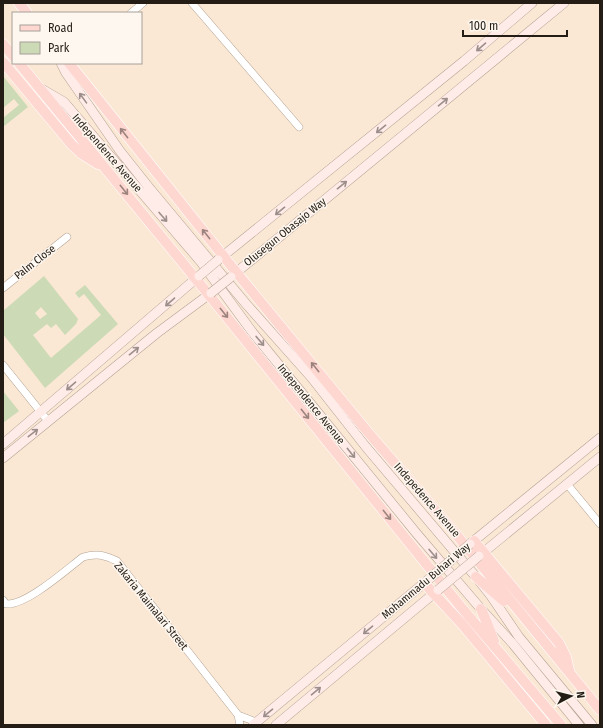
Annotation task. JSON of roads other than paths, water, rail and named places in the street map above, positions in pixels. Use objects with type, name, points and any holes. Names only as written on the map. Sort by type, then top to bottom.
[{"type":"main road","points":[[19,3],[26,12]]},
{"type":"main road","name":"Olusegun Obasajo Way","points":[[3,444],[197,278],[464,61],[532,3]]},
{"type":"main road","name":"Olusegun Obasajo Way","points":[[3,458],[157,333],[210,294],[564,3]]},
{"type":"main road","points":[[3,44],[12,55]]},
{"type":"main road","points":[[3,62],[72,145],[82,154],[106,168]]},
{"type":"main road","name":"Independence Avenue","points":[[20,64],[210,294],[461,607],[561,725]]},
{"type":"main road","name":"Independence Avenue","points":[[62,64],[66,73],[120,151],[247,305],[310,377],[366,447],[476,576]]},
{"type":"main road","points":[[70,64],[233,274]]},
{"type":"main road","name":"Independence Avenue","points":[[40,88],[64,102],[196,256],[253,333],[417,534],[513,644],[579,725]]},
{"type":"main road","name":"Indepedence Avenue","points":[[233,274],[455,533],[528,622]]},
{"type":"main road","points":[[147,321],[157,333]]},
{"type":"main road","name":"Mohammadu Buhari Way","points":[[254,724],[472,542],[600,438]]},
{"type":"main road","name":"Mohammadu Buhari Way","points":[[276,725],[600,457]]},
{"type":"main road","points":[[472,542],[481,555],[556,638],[566,657],[569,672]]},
{"type":"main road","points":[[476,576],[528,622],[600,710]]},
{"type":"main road","points":[[476,576],[519,637],[592,725]]},
{"type":"main road","points":[[427,580],[546,725]]},
{"type":"main road","points":[[481,609],[497,650]]},
{"type":"main road","points":[[585,691],[600,703]]},
{"type":"street","points":[[132,12],[144,3]]},
{"type":"street","points":[[192,3],[299,127]]},
{"type":"street","name":"Palm Close","points":[[3,288],[67,237]]},
{"type":"street","points":[[3,365],[48,421]]},
{"type":"street","points":[[567,484],[600,524]]},
{"type":"street","name":"Zakaria Maimalari Street","points":[[3,600],[6,604],[21,601],[34,594],[83,557],[92,554],[100,554],[117,561],[238,715],[240,725]]},
{"type":"street","points":[[238,715],[254,724]]}]
